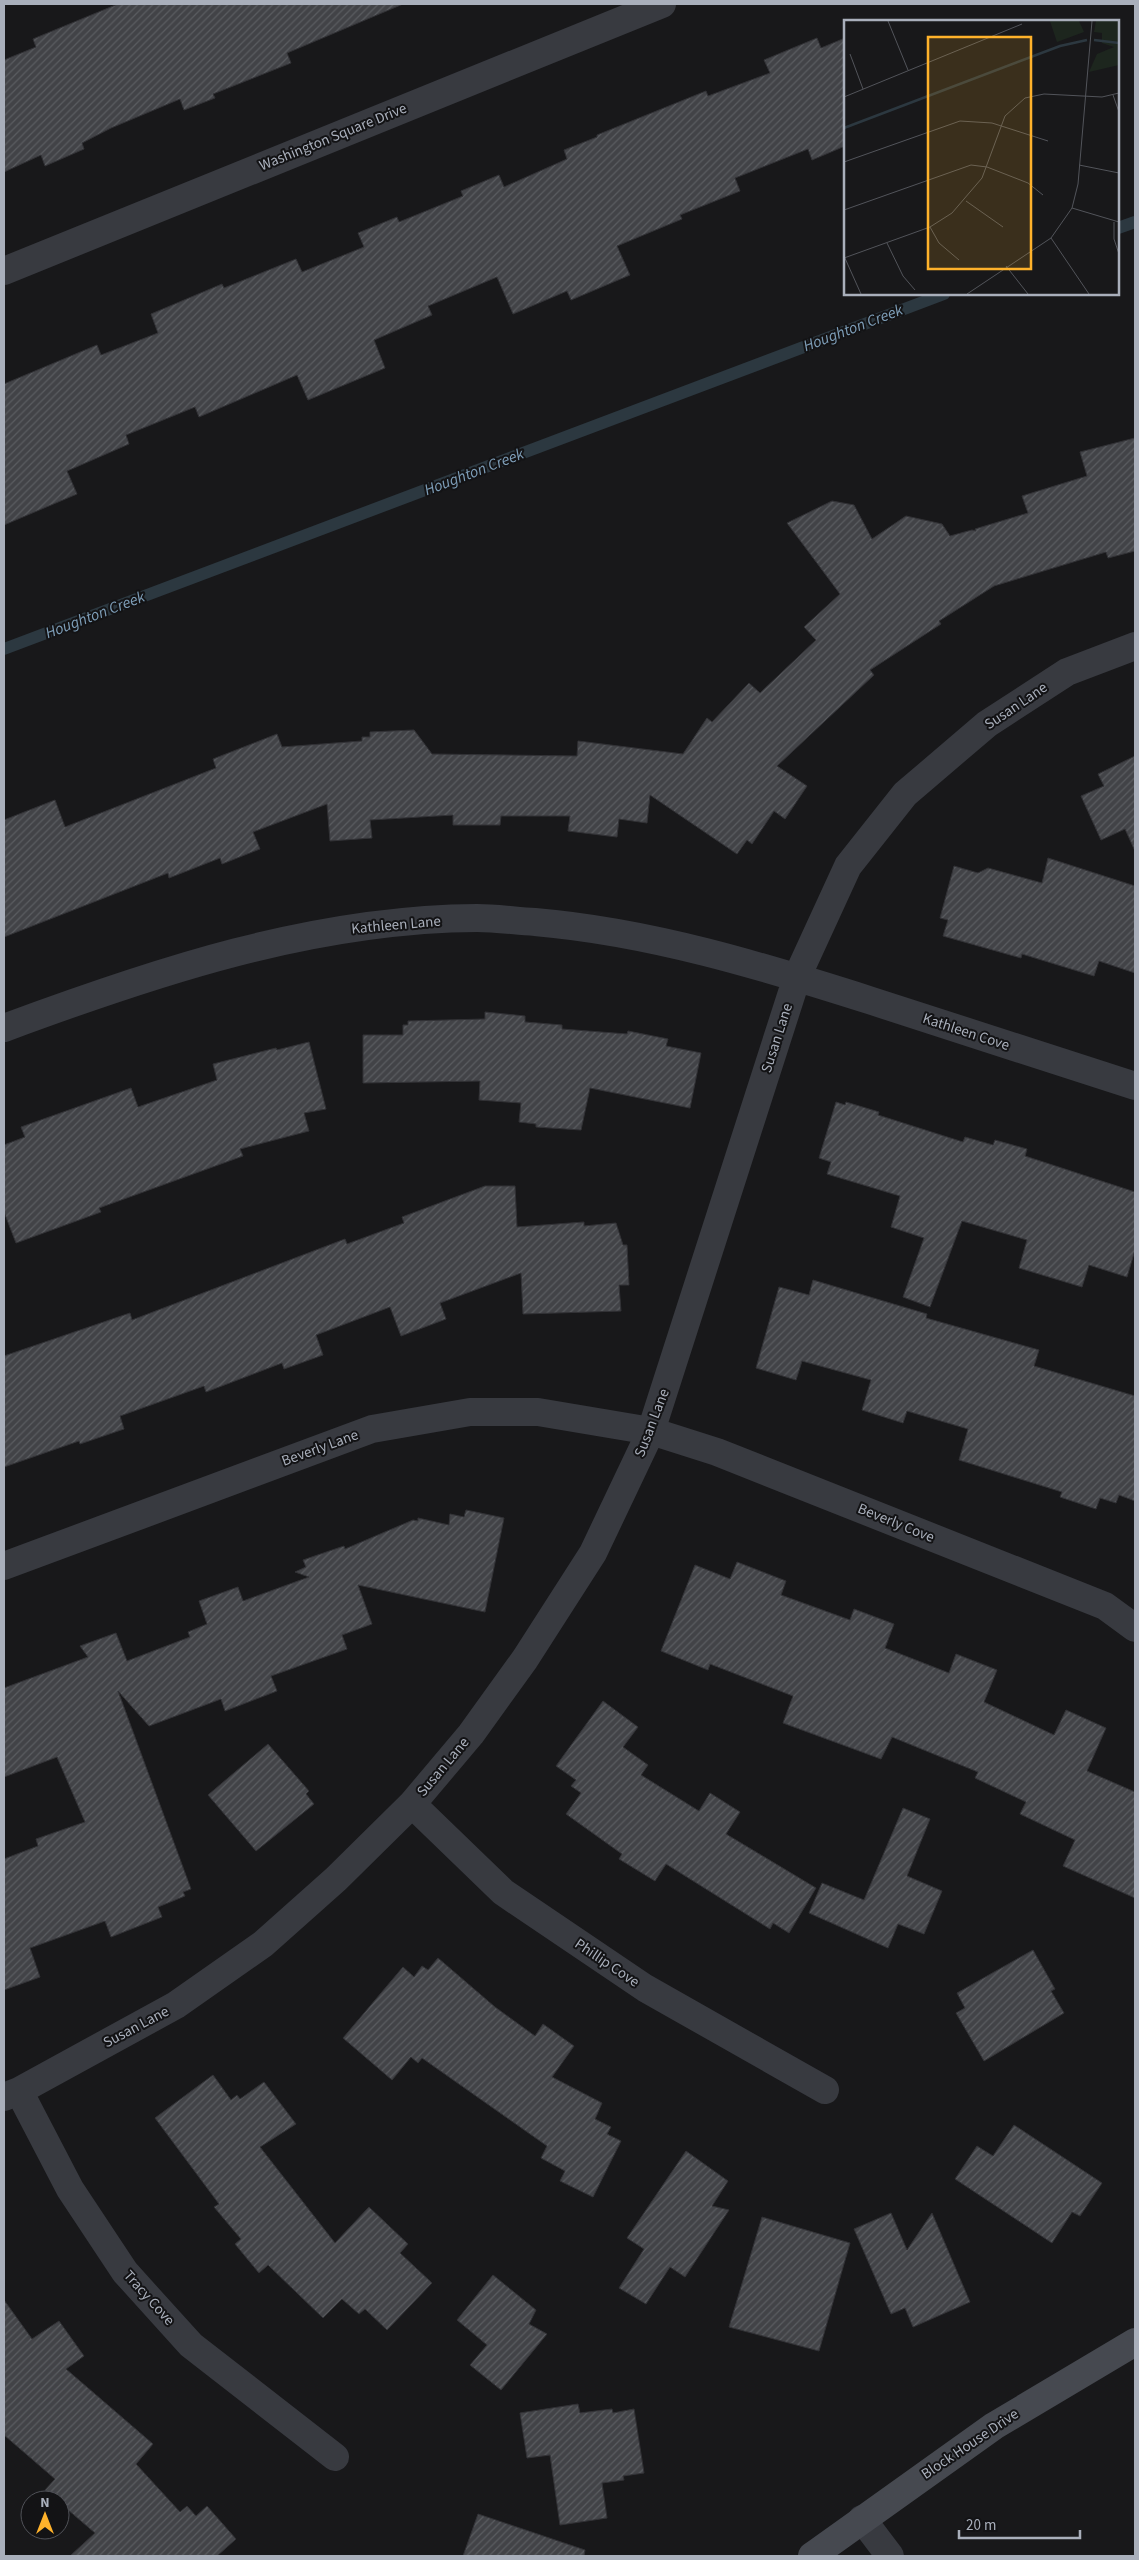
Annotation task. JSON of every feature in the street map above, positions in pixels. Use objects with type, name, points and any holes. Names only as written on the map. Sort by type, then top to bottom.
[{"type":"street","name":"Washington Square Drive","points":[[4,270],[662,4]]},
{"type":"street","name":"Susan Lane","points":[[11,2094],[176,2006],[263,1944],[336,1879],[412,1804],[471,1734],[526,1660],[593,1553],[651,1431],[797,977],[848,866],[905,794],[987,724],[1067,672],[1135,646]]},
{"type":"street","name":"Kathleen Lane","points":[[4,1028],[93,995],[212,958],[354,927],[478,918],[590,927],[700,951],[797,977]]},
{"type":"street","name":"Kathleen Cove","points":[[797,977],[1135,1086]]},
{"type":"street","name":"Beverly Lane","points":[[4,1566],[372,1429],[470,1412],[538,1412],[651,1431]]},
{"type":"street","name":"Beverly Cove","points":[[651,1431],[717,1452],[1105,1606],[1135,1628]]},
{"type":"street","name":"Phillip Cove","points":[[412,1804],[503,1892],[646,1988],[825,2090]]},
{"type":"street","name":"Tracy Cove","points":[[11,2094],[70,2189],[125,2272],[191,2345],[335,2457]]},
{"type":"street","name":"Block House Drive","points":[[812,2556],[994,2426],[1135,2342]]},
{"type":"street","points":[[862,2519],[890,2556]]},
{"type":"building","points":[[118,4],[403,4],[287,53],[291,63],[213,94],[215,98],[184,110],[180,99],[111,128],[82,143],[84,149],[45,166],[41,155],[4,172],[4,60],[36,47],[33,39]]},
{"type":"building","points":[[817,38],[821,48],[844,38],[844,146],[812,160],[808,149],[735,178],[740,191],[680,215],[682,219],[617,246],[630,275],[571,300],[567,291],[513,314],[497,277],[428,306],[432,315],[374,340],[385,368],[308,400],[297,375],[199,417],[195,407],[126,435],[129,444],[67,471],[77,494],[4,525],[4,384],[97,345],[101,355],[158,333],[151,314],[222,284],[224,288],[296,259],[302,272],[364,247],[358,233],[397,217],[399,222],[463,196],[461,191],[499,175],[504,187],[567,159],[564,150],[597,137],[597,135],[706,91],[708,96],[770,73],[764,60]]},
{"type":"building","points":[[1135,438],[1135,551],[1108,558],[1106,552],[994,586],[939,621],[941,624],[870,670],[874,675],[777,766],[807,786],[785,819],[774,811],[752,844],[747,840],[737,854],[650,795],[647,823],[619,819],[617,837],[568,831],[570,816],[501,816],[500,825],[453,825],[453,815],[370,820],[372,838],[330,841],[327,804],[253,832],[260,849],[222,864],[220,858],[169,878],[168,873],[4,937],[4,820],[55,800],[65,827],[216,768],[213,759],[277,734],[282,747],[362,741],[362,737],[370,737],[370,732],[414,730],[432,754],[577,756],[578,741],[683,754],[707,718],[712,722],[749,683],[760,693],[816,640],[804,627],[840,594],[787,523],[832,501],[854,505],[872,539],[906,516],[942,524],[950,536],[972,530],[976,531],[975,529],[1028,513],[1022,496],[1087,476],[1080,452]]},
{"type":"building","points":[[1135,756],[1135,851],[1125,829],[1101,840],[1081,796],[1104,786],[1098,774]]},
{"type":"building","points":[[1048,858],[1135,886],[1135,973],[1099,961],[1094,976],[1022,954],[1021,958],[943,936],[948,920],[940,918],[954,866],[978,873],[988,868],[1042,883]]},
{"type":"building","points":[[485,1012],[525,1016],[525,1022],[562,1025],[562,1029],[627,1034],[628,1031],[668,1039],[666,1046],[701,1053],[690,1108],[590,1088],[581,1130],[536,1127],[536,1124],[519,1122],[521,1103],[479,1100],[480,1081],[363,1083],[363,1035],[403,1035],[403,1025],[408,1025],[408,1021],[485,1019]]},
{"type":"building","points":[[309,1042],[326,1109],[304,1113],[309,1131],[240,1149],[243,1156],[99,1208],[101,1212],[16,1243],[4,1212],[4,1145],[25,1137],[21,1127],[131,1088],[138,1107],[217,1080],[213,1064],[276,1048],[277,1050]]},
{"type":"building","points":[[836,1102],[845,1105],[846,1102],[879,1112],[878,1115],[963,1142],[965,1137],[993,1145],[995,1140],[1027,1149],[1025,1156],[1135,1192],[1135,1250],[1127,1277],[1089,1265],[1082,1287],[1019,1268],[1027,1240],[962,1221],[930,1307],[903,1297],[924,1238],[891,1227],[900,1196],[827,1174],[831,1162],[819,1158]]},
{"type":"building","points":[[485,1186],[515,1186],[517,1227],[584,1222],[584,1226],[616,1223],[623,1245],[627,1245],[629,1285],[619,1285],[621,1311],[523,1314],[521,1273],[440,1303],[446,1319],[401,1336],[390,1307],[316,1335],[323,1355],[284,1369],[282,1363],[206,1392],[204,1386],[120,1416],[124,1429],[80,1444],[79,1441],[4,1467],[4,1356],[130,1313],[132,1320],[345,1239],[347,1244],[404,1223],[402,1217]]},
{"type":"building","points":[[813,1280],[927,1314],[926,1318],[1039,1350],[1034,1366],[1135,1396],[1135,1501],[1119,1495],[1116,1503],[1100,1498],[1096,1509],[1060,1497],[1062,1492],[959,1460],[968,1429],[907,1411],[903,1423],[862,1410],[871,1380],[802,1361],[796,1380],[756,1368],[779,1287],[809,1295]]},
{"type":"building","points":[[466,1510],[504,1518],[485,1612],[358,1585],[372,1624],[342,1635],[347,1649],[271,1676],[277,1691],[225,1711],[221,1699],[149,1726],[118,1691],[191,1889],[183,1892],[185,1896],[158,1907],[162,1917],[111,1937],[105,1921],[30,1948],[40,1977],[4,1990],[4,1859],[38,1846],[36,1839],[85,1822],[57,1757],[4,1777],[4,1688],[88,1657],[80,1646],[116,1633],[127,1661],[190,1637],[188,1632],[207,1624],[199,1601],[238,1587],[243,1601],[309,1577],[295,1572],[306,1567],[303,1560],[344,1546],[345,1549],[413,1520],[418,1521],[418,1518],[449,1525],[450,1514],[464,1517]]},
{"type":"building","points":[[737,1562],[786,1581],[781,1595],[850,1620],[854,1609],[894,1624],[885,1648],[949,1673],[956,1654],[997,1670],[984,1702],[1054,1735],[1066,1710],[1106,1728],[1087,1771],[1135,1792],[1135,1898],[1063,1866],[1075,1840],[1020,1814],[1026,1802],[975,1778],[978,1772],[892,1737],[881,1759],[783,1723],[793,1696],[710,1664],[708,1670],[661,1651],[695,1565],[730,1579]]},
{"type":"building","points":[[603,1701],[638,1727],[623,1747],[648,1765],[641,1775],[699,1811],[710,1793],[740,1812],[726,1834],[816,1888],[789,1933],[773,1923],[770,1929],[666,1864],[655,1881],[619,1859],[622,1854],[566,1814],[581,1793],[571,1786],[576,1780],[556,1766]]},
{"type":"building","points":[[268,1744],[309,1791],[306,1794],[314,1804],[256,1851],[208,1795]]},
{"type":"building","points":[[903,1808],[930,1819],[907,1876],[942,1891],[924,1934],[898,1924],[888,1948],[809,1913],[822,1883],[864,1900]]},
{"type":"building","points":[[1033,1950],[1055,1989],[1051,1991],[1064,2013],[984,2061],[956,2013],[965,2008],[957,1993]]},
{"type":"building","points":[[438,1958],[495,2007],[535,2036],[543,2024],[574,2046],[552,2077],[602,2103],[595,2119],[611,2127],[607,2134],[621,2141],[593,2197],[560,2181],[565,2171],[541,2158],[547,2146],[422,2058],[418,2063],[411,2057],[392,2080],[343,2038],[403,1967],[414,1977],[422,1966],[428,1970]]},
{"type":"building","points":[[213,2075],[231,2100],[237,2095],[240,2099],[264,2082],[296,2124],[260,2147],[335,2243],[369,2207],[408,2244],[400,2253],[432,2283],[387,2330],[365,2309],[359,2314],[342,2299],[323,2318],[268,2265],[259,2273],[235,2244],[241,2239],[214,2207],[219,2204],[155,2118]]},
{"type":"building","points":[[1014,2125],[1102,2183],[1080,2216],[1072,2212],[1052,2243],[955,2179],[977,2146],[993,2156]]},
{"type":"building","points":[[686,2151],[728,2181],[712,2206],[729,2210],[685,2277],[670,2267],[646,2304],[619,2288],[644,2249],[627,2238]]},
{"type":"building","points":[[891,2213],[907,2250],[932,2213],[970,2302],[913,2327],[905,2308],[891,2314],[854,2229]]},
{"type":"building","points":[[762,2217],[850,2243],[819,2351],[729,2327]]},
{"type":"building","points":[[493,2275],[536,2310],[529,2324],[547,2334],[501,2390],[470,2365],[487,2345],[457,2320]]},
{"type":"building","points":[[4,2300],[32,2339],[59,2321],[84,2356],[66,2369],[153,2444],[136,2464],[180,2512],[187,2506],[196,2516],[207,2506],[236,2539],[217,2556],[70,2556],[95,2533],[70,2512],[70,2490],[45,2490],[55,2479],[4,2435]]},
{"type":"building","points":[[578,2404],[580,2413],[612,2409],[613,2413],[634,2409],[644,2473],[623,2476],[624,2480],[602,2483],[607,2518],[560,2525],[550,2455],[527,2458],[520,2413]]},
{"type":"building","points":[[478,2514],[585,2550],[584,2556],[463,2556]]},
{"type":"waterway","name":"Houghton Creek","points":[[1119,228],[1135,222]]},
{"type":"waterway","name":"Houghton Creek","points":[[4,649],[941,295]]}]
